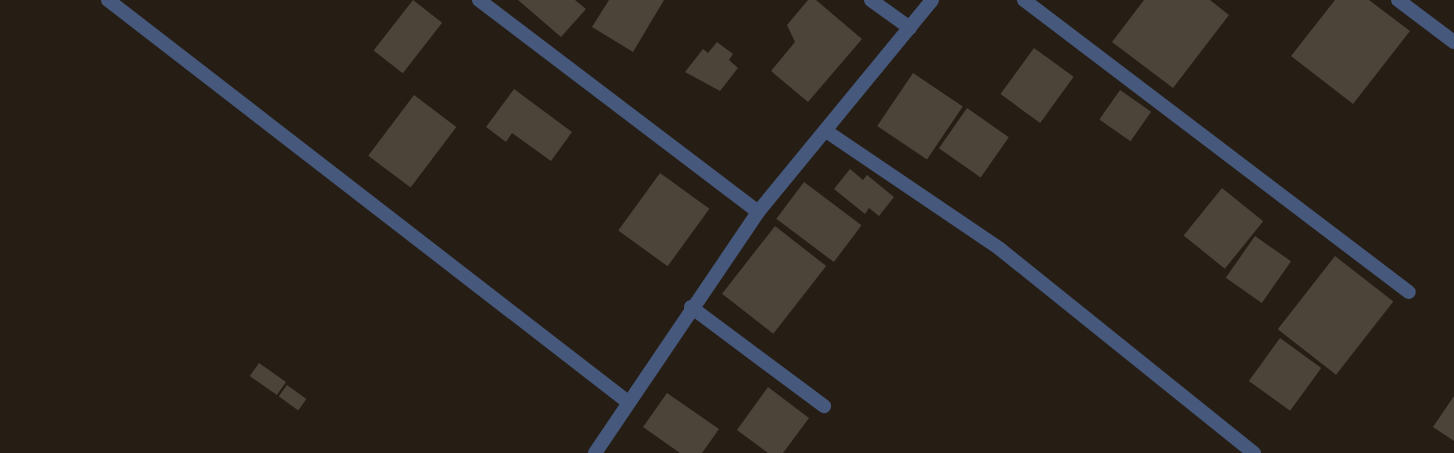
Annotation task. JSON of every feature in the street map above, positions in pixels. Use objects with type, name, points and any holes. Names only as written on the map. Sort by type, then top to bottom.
[{"type":"street","points":[[108,0],[628,402]]},
{"type":"street","points":[[478,0],[758,212]]},
{"type":"street","points":[[872,0],[910,28]]},
{"type":"street","points":[[598,452],[628,402],[691,307],[758,212],[932,0]]},
{"type":"street","points":[[1024,0],[1409,292]]},
{"type":"street","points":[[1398,0],[1454,42]]},
{"type":"street","points":[[826,131],[1000,249],[1254,453]]},
{"type":"street","points":[[691,307],[824,406]]},
{"type":"building","points":[[413,0],[442,23],[403,73],[374,50]]},
{"type":"building","points":[[518,0],[575,0],[586,9],[561,37]]},
{"type":"building","points":[[609,0],[664,0],[633,52],[592,27]]},
{"type":"building","points":[[808,0],[816,0],[862,39],[808,102],[771,71],[795,42],[787,25]]},
{"type":"building","points":[[1144,0],[1210,0],[1229,15],[1173,88],[1112,42]]},
{"type":"building","points":[[1335,0],[1369,0],[1410,31],[1353,104],[1291,56]]},
{"type":"building","points":[[717,42],[733,54],[729,60],[738,68],[720,91],[685,72],[703,49],[708,53]]},
{"type":"building","points":[[1034,48],[1074,77],[1040,123],[1000,94]]},
{"type":"building","points":[[913,73],[963,107],[927,160],[877,126]]},
{"type":"building","points":[[514,89],[572,132],[551,161],[512,133],[506,142],[486,127]]},
{"type":"building","points":[[1120,90],[1151,112],[1130,141],[1099,119]]},
{"type":"building","points":[[414,95],[456,127],[411,188],[368,156]]},
{"type":"building","points":[[967,108],[1009,137],[981,177],[939,148]]},
{"type":"building","points":[[850,169],[863,180],[867,175],[894,197],[879,216],[869,208],[865,214],[834,189]]},
{"type":"building","points":[[660,173],[709,209],[668,266],[618,230]]},
{"type":"building","points":[[804,182],[862,225],[834,262],[776,219]]},
{"type":"building","points":[[1222,188],[1263,221],[1225,269],[1184,235]]},
{"type":"building","points":[[775,226],[826,266],[773,334],[722,294]]},
{"type":"building","points":[[1255,236],[1291,261],[1262,303],[1226,278]]},
{"type":"building","points":[[1335,256],[1393,302],[1336,375],[1278,329]]},
{"type":"building","points":[[1280,338],[1321,368],[1290,411],[1249,381]]},
{"type":"building","points":[[259,363],[286,382],[277,395],[250,376]]},
{"type":"building","points":[[287,385],[306,399],[298,410],[279,396]]},
{"type":"building","points":[[768,387],[809,418],[783,453],[768,453],[737,430]]},
{"type":"building","points":[[667,393],[719,429],[702,453],[680,453],[643,427]]},
{"type":"building","points":[[1454,396],[1454,441],[1433,427]]}]
